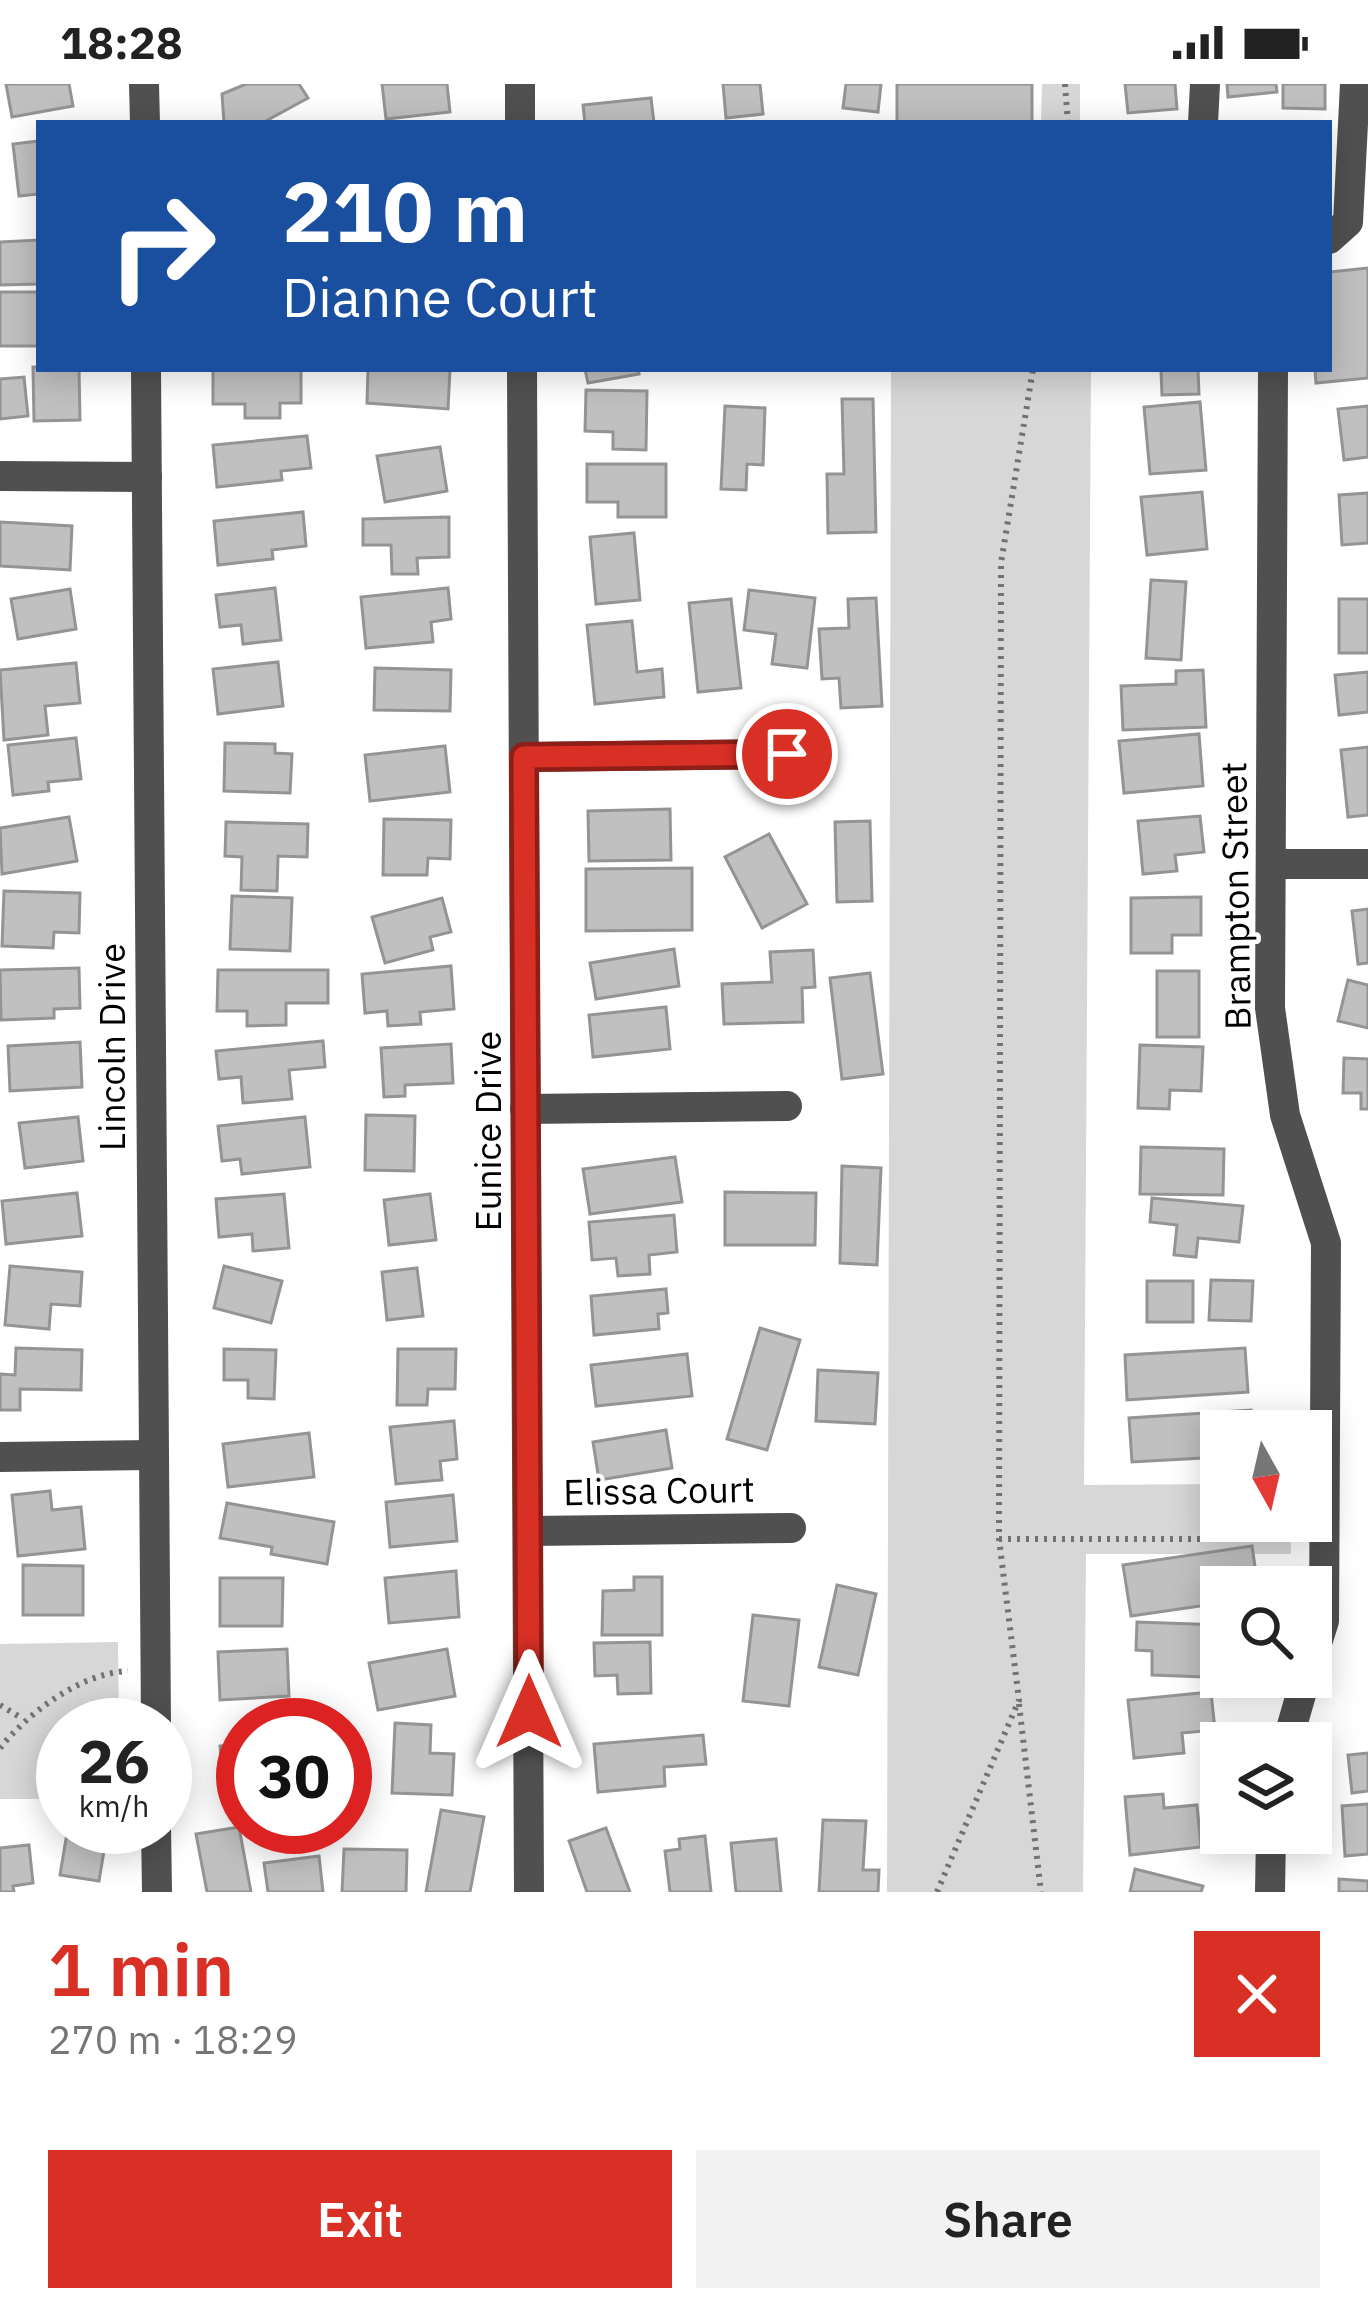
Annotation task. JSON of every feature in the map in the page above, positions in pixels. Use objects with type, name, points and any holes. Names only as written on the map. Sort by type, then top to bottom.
[{"type":"street","points":[[144,84],[145,120]]},
{"type":"street","points":[[520,84],[520,120]]},
{"type":"street","points":[[1203,120],[1205,84]]},
{"type":"street","points":[[1348,234],[1355,84]]},
{"type":"street","name":"Lincoln Drive","points":[[146,372],[156,1698]]},
{"type":"street","name":"Eunice Drive","points":[[522,372],[529,1892]]},
{"type":"street","name":"Brampton Street","points":[[1273,372],[1270,1008],[1285,1115],[1326,1243],[1324,1566]]},
{"type":"street","points":[[0,476],[147,477]]},
{"type":"street","points":[[524,757],[787,754]]},
{"type":"street","points":[[1271,864],[1368,864]]},
{"type":"street","points":[[525,1109],[787,1106]]},
{"type":"street","points":[[0,1456],[152,1456]]},
{"type":"street","name":"Elissa Court","points":[[529,1531],[790,1528]]},
{"type":"street","points":[[156,1854],[157,1892]]},
{"type":"street","points":[[1270,1854],[1270,1892]]},
{"type":"path","points":[[1065,84],[1069,120]]},
{"type":"path","points":[[1033,372],[1001,563],[999,1538],[1041,1892]]},
{"type":"path","points":[[999,1538],[1200,1539]]},
{"type":"path","points":[[0,1748],[23,1719],[105,1672],[155,1671]]},
{"type":"path","points":[[937,1892],[1019,1700]]},
{"type":"path","points":[[0,1705],[23,1719]]},
{"type":"shaded area","points":[[1042,84],[1080,84],[1080,120],[1041,120]]},
{"type":"shaded area","points":[[891,372],[1091,372],[1084,1485],[1200,1484],[1200,1542],[1291,1542],[1291,1554],[1086,1554],[1083,1892],[887,1892]]},
{"type":"shaded area","points":[[118,1642],[119,1698],[36,1698],[36,1799],[0,1799],[0,1644]]},
{"type":"building","points":[[6,84],[69,84],[73,106],[12,117]]},
{"type":"building","points":[[246,84],[299,84],[308,98],[268,120],[224,120],[222,94]]},
{"type":"building","points":[[382,84],[447,84],[450,112],[386,119]]},
{"type":"building","points":[[723,84],[760,84],[763,114],[726,118]]},
{"type":"building","points":[[846,84],[881,84],[878,112],[843,108]]},
{"type":"building","points":[[897,84],[1032,84],[1032,120],[897,120]]},
{"type":"building","points":[[1125,84],[1175,84],[1177,109],[1128,113]]},
{"type":"building","points":[[1227,84],[1276,84],[1277,92],[1228,97]]},
{"type":"building","points":[[1283,84],[1325,84],[1325,109],[1283,108]]},
{"type":"building","points":[[651,98],[654,120],[585,120],[583,105]]},
{"type":"building","points":[[36,141],[36,194],[19,196],[13,144]]},
{"type":"building","points":[[36,240],[36,284],[0,285],[0,242]]},
{"type":"building","points":[[1368,268],[1368,378],[1316,383],[1315,372],[1332,372],[1332,272]]},
{"type":"building","points":[[0,292],[36,292],[36,346],[0,346]]},
{"type":"building","points":[[33,367],[36,372],[79,372],[80,420],[34,421]]},
{"type":"building","points":[[213,372],[301,372],[301,403],[280,403],[280,418],[245,418],[245,404],[213,404]]},
{"type":"building","points":[[368,372],[450,372],[448,409],[367,403]]},
{"type":"building","points":[[586,372],[639,374],[588,383]]},
{"type":"building","points":[[1161,372],[1198,372],[1199,394],[1162,395]]},
{"type":"building","points":[[24,377],[28,416],[0,419],[0,379]]},
{"type":"building","points":[[586,390],[647,391],[646,450],[613,449],[613,432],[585,431]]},
{"type":"building","points":[[842,399],[873,399],[876,532],[828,533],[827,474],[844,474]]},
{"type":"building","points":[[1200,402],[1206,470],[1150,474],[1144,407]]},
{"type":"building","points":[[725,406],[765,408],[763,465],[747,464],[746,490],[721,489]]},
{"type":"building","points":[[1368,406],[1368,457],[1344,460],[1338,409]]},
{"type":"building","points":[[307,436],[311,468],[281,471],[282,480],[217,487],[213,445]]},
{"type":"building","points":[[440,447],[447,491],[385,502],[377,456]]},
{"type":"building","points":[[587,464],[666,464],[666,517],[618,517],[618,502],[587,502]]},
{"type":"building","points":[[1202,492],[1207,549],[1147,555],[1141,497]]},
{"type":"building","points":[[1368,493],[1368,543],[1342,545],[1339,495]]},
{"type":"building","points":[[303,512],[306,546],[272,550],[273,559],[218,565],[214,521]]},
{"type":"building","points":[[449,517],[449,557],[417,558],[418,574],[392,574],[391,545],[363,545],[363,519]]},
{"type":"building","points":[[0,522],[72,526],[70,570],[0,566]]},
{"type":"building","points":[[634,533],[640,600],[596,604],[590,537]]},
{"type":"building","points":[[1151,580],[1186,582],[1181,660],[1146,658]]},
{"type":"building","points":[[275,588],[281,640],[243,644],[241,625],[220,627],[216,595]]},
{"type":"building","points":[[448,588],[451,619],[431,622],[433,642],[366,648],[361,597]]},
{"type":"building","points":[[70,589],[76,629],[18,639],[11,599]]},
{"type":"building","points":[[749,590],[815,598],[807,668],[772,664],[776,634],[744,630]]},
{"type":"building","points":[[876,598],[882,706],[841,708],[839,678],[822,679],[819,629],[849,628],[848,599]]},
{"type":"building","points":[[731,599],[741,688],[698,692],[689,603]]},
{"type":"building","points":[[1339,599],[1368,599],[1368,653],[1339,653]]},
{"type":"building","points":[[632,621],[637,672],[662,669],[664,697],[595,704],[587,625]]},
{"type":"building","points":[[278,662],[283,706],[218,714],[213,669]]},
{"type":"building","points":[[76,663],[80,703],[45,706],[48,735],[4,740],[0,670]]},
{"type":"building","points":[[375,668],[451,670],[450,711],[374,710]]},
{"type":"building","points":[[1203,670],[1206,727],[1123,730],[1121,686],[1176,684],[1176,671]]},
{"type":"building","points":[[1368,672],[1368,712],[1339,715],[1335,675]]},
{"type":"building","points":[[1199,734],[1203,786],[1124,793],[1119,741]]},
{"type":"building","points":[[76,738],[81,779],[48,782],[49,791],[13,795],[8,745]]},
{"type":"building","points":[[225,743],[275,744],[275,753],[292,754],[290,793],[224,791]]},
{"type":"building","points":[[445,746],[450,792],[370,801],[365,755]]},
{"type":"building","points":[[1368,747],[1368,815],[1348,817],[1341,750]]},
{"type":"building","points":[[670,809],[671,860],[589,861],[588,811]]},
{"type":"building","points":[[1200,816],[1204,852],[1175,855],[1177,871],[1143,874],[1138,821]]},
{"type":"building","points":[[69,817],[77,861],[2,874],[0,828]]},
{"type":"building","points":[[384,819],[451,820],[450,859],[428,858],[427,875],[383,875]]},
{"type":"building","points":[[870,821],[872,901],[837,902],[835,822]]},
{"type":"building","points":[[226,822],[308,824],[307,857],[278,856],[277,891],[241,890],[242,857],[225,856]]},
{"type":"building","points":[[769,834],[807,904],[762,928],[725,857]]},
{"type":"building","points":[[692,868],[692,930],[586,931],[586,869]]},
{"type":"building","points":[[4,891],[80,893],[79,933],[54,932],[53,948],[2,946]]},
{"type":"building","points":[[232,896],[292,898],[290,951],[230,949]]},
{"type":"building","points":[[1201,897],[1201,935],[1172,935],[1172,953],[1131,953],[1131,898]]},
{"type":"building","points":[[442,898],[451,932],[430,937],[433,950],[385,963],[372,917]]},
{"type":"building","points":[[1368,909],[1368,963],[1358,964],[1352,911]]},
{"type":"building","points":[[674,949],[679,986],[596,999],[590,963]]},
{"type":"building","points":[[813,950],[815,987],[802,988],[803,1022],[724,1024],[722,984],[772,982],[770,952]]},
{"type":"building","points":[[451,966],[454,1009],[420,1012],[421,1024],[388,1026],[387,1011],[365,1013],[362,974]]},
{"type":"building","points":[[79,968],[80,1008],[54,1009],[54,1018],[1,1020],[0,970]]},
{"type":"building","points":[[218,970],[328,970],[328,1003],[286,1003],[286,1025],[247,1026],[247,1011],[217,1011]]},
{"type":"building","points":[[1157,971],[1199,971],[1199,1037],[1157,1037]]},
{"type":"building","points":[[870,973],[883,1074],[842,1079],[830,978]]},
{"type":"building","points":[[1348,980],[1368,985],[1368,1028],[1338,1021]]},
{"type":"building","points":[[666,1007],[670,1049],[593,1057],[589,1015]]},
{"type":"building","points":[[323,1041],[325,1067],[289,1070],[292,1099],[243,1103],[241,1077],[219,1079],[216,1051]]},
{"type":"building","points":[[80,1042],[82,1087],[10,1091],[8,1046]]},
{"type":"building","points":[[451,1044],[453,1083],[405,1085],[405,1096],[384,1097],[381,1048]]},
{"type":"building","points":[[1140,1045],[1203,1047],[1201,1091],[1170,1090],[1169,1109],[1138,1108]]},
{"type":"building","points":[[1344,1058],[1368,1059],[1368,1109],[1361,1109],[1361,1093],[1343,1093]]},
{"type":"building","points":[[366,1115],[415,1116],[414,1171],[365,1170]]},
{"type":"building","points":[[78,1117],[83,1161],[25,1168],[19,1123]]},
{"type":"building","points":[[305,1117],[310,1167],[242,1174],[240,1159],[222,1161],[218,1126]]},
{"type":"building","points":[[1141,1147],[1224,1149],[1223,1195],[1140,1194]]},
{"type":"building","points":[[675,1157],[682,1202],[590,1214],[583,1169]]},
{"type":"building","points":[[842,1166],[881,1168],[877,1265],[840,1263]]},
{"type":"building","points":[[725,1192],[816,1193],[815,1245],[725,1245]]},
{"type":"building","points":[[77,1193],[82,1236],[6,1244],[2,1201]]},
{"type":"building","points":[[284,1194],[289,1248],[253,1251],[252,1234],[219,1237],[216,1199]]},
{"type":"building","points":[[430,1194],[436,1240],[389,1245],[384,1200]]},
{"type":"building","points":[[1152,1198],[1243,1206],[1239,1242],[1198,1238],[1196,1257],[1174,1255],[1177,1225],[1150,1222]]},
{"type":"building","points":[[674,1215],[677,1252],[649,1255],[650,1274],[618,1276],[616,1258],[592,1260],[589,1222]]},
{"type":"building","points":[[10,1266],[82,1272],[80,1306],[51,1304],[49,1329],[5,1325]]},
{"type":"building","points":[[224,1266],[282,1281],[271,1323],[214,1308]]},
{"type":"building","points":[[417,1268],[423,1316],[387,1320],[382,1272]]},
{"type":"building","points":[[1211,1280],[1253,1281],[1251,1321],[1209,1320]]},
{"type":"building","points":[[1147,1281],[1193,1281],[1193,1322],[1147,1322]]},
{"type":"building","points":[[666,1289],[668,1313],[658,1314],[659,1329],[594,1335],[591,1296]]},
{"type":"building","points":[[760,1328],[800,1340],[767,1450],[727,1439]]},
{"type":"building","points":[[16,1348],[82,1350],[81,1390],[20,1389],[20,1410],[0,1410],[0,1374],[15,1375]]},
{"type":"building","points":[[1245,1348],[1248,1392],[1127,1400],[1125,1355]]},
{"type":"building","points":[[224,1349],[276,1350],[274,1399],[248,1398],[248,1380],[224,1380]]},
{"type":"building","points":[[398,1349],[456,1349],[455,1389],[428,1389],[427,1405],[397,1405]]},
{"type":"building","points":[[687,1354],[692,1396],[596,1406],[591,1365]]},
{"type":"building","points":[[818,1370],[878,1373],[875,1424],[816,1421]]},
{"type":"building","points":[[1200,1413],[1200,1458],[1132,1462],[1129,1418]]},
{"type":"building","points":[[454,1421],[457,1459],[440,1461],[442,1480],[396,1484],[390,1427]]},
{"type":"building","points":[[666,1430],[672,1468],[599,1480],[593,1442]]},
{"type":"building","points":[[309,1433],[314,1477],[228,1487],[223,1444]]},
{"type":"building","points":[[50,1491],[52,1510],[81,1507],[85,1549],[18,1556],[12,1495]]},
{"type":"building","points":[[453,1495],[457,1541],[390,1547],[386,1502]]},
{"type":"building","points":[[227,1503],[334,1522],[327,1564],[220,1538]]},
{"type":"building","points":[[1252,1546],[1255,1566],[1200,1566],[1200,1606],[1131,1616],[1123,1565]]},
{"type":"building","points":[[23,1565],[83,1566],[83,1615],[23,1615]]},
{"type":"building","points":[[456,1571],[459,1617],[389,1623],[385,1578]]},
{"type":"building","points":[[634,1577],[662,1577],[662,1635],[602,1635],[603,1591],[634,1590]]},
{"type":"building","points":[[220,1578],[283,1578],[282,1626],[220,1626]]},
{"type":"building","points":[[837,1585],[876,1594],[858,1675],[819,1667]]},
{"type":"building","points":[[753,1615],[799,1620],[789,1706],[743,1701]]},
{"type":"building","points":[[1137,1622],[1200,1624],[1200,1677],[1152,1675],[1152,1651],[1136,1650]]},
{"type":"building","points":[[650,1642],[651,1693],[618,1694],[617,1675],[595,1676],[594,1643]]},
{"type":"building","points":[[287,1649],[289,1696],[220,1698],[218,1652]]},
{"type":"building","points":[[447,1649],[455,1696],[378,1710],[369,1663]]},
{"type":"building","points":[[1200,1693],[1200,1698],[1212,1698],[1214,1722],[1200,1722],[1200,1731],[1182,1733],[1184,1753],[1134,1758],[1128,1700]]},
{"type":"building","points":[[395,1723],[431,1725],[430,1753],[454,1754],[452,1795],[392,1793]]},
{"type":"building","points":[[703,1735],[706,1764],[664,1767],[665,1786],[598,1792],[594,1744]]},
{"type":"building","points":[[1368,1753],[1368,1791],[1352,1793],[1348,1755]]},
{"type":"building","points":[[1163,1794],[1164,1808],[1197,1805],[1200,1847],[1130,1855],[1125,1797]]},
{"type":"building","points":[[1368,1804],[1368,1854],[1345,1856],[1342,1806]]},
{"type":"building","points":[[441,1810],[484,1817],[470,1892],[426,1892]]},
{"type":"building","points":[[823,1820],[866,1821],[863,1870],[879,1870],[878,1892],[819,1892]]},
{"type":"building","points":[[606,1828],[630,1892],[587,1892],[569,1841]]},
{"type":"building","points":[[216,1831],[216,1854],[244,1854],[251,1892],[207,1892],[196,1834]]},
{"type":"building","points":[[705,1836],[711,1892],[670,1892],[665,1851],[680,1849],[679,1839]]},
{"type":"building","points":[[776,1839],[781,1892],[736,1892],[731,1843]]},
{"type":"building","points":[[29,1845],[33,1883],[13,1886],[14,1892],[0,1892],[0,1848]]},
{"type":"building","points":[[407,1850],[406,1892],[342,1892],[344,1854]]},
{"type":"building","points":[[64,1854],[104,1854],[99,1881],[60,1875]]},
{"type":"building","points":[[319,1856],[323,1892],[268,1892],[264,1863]]},
{"type":"building","points":[[1135,1869],[1203,1886],[1201,1892],[1130,1892]]},
{"type":"building","points":[[1339,1879],[1368,1881],[1368,1892],[1339,1892]]},
{"type":"route","points":[[529,1712],[524,757],[787,754]]}]
